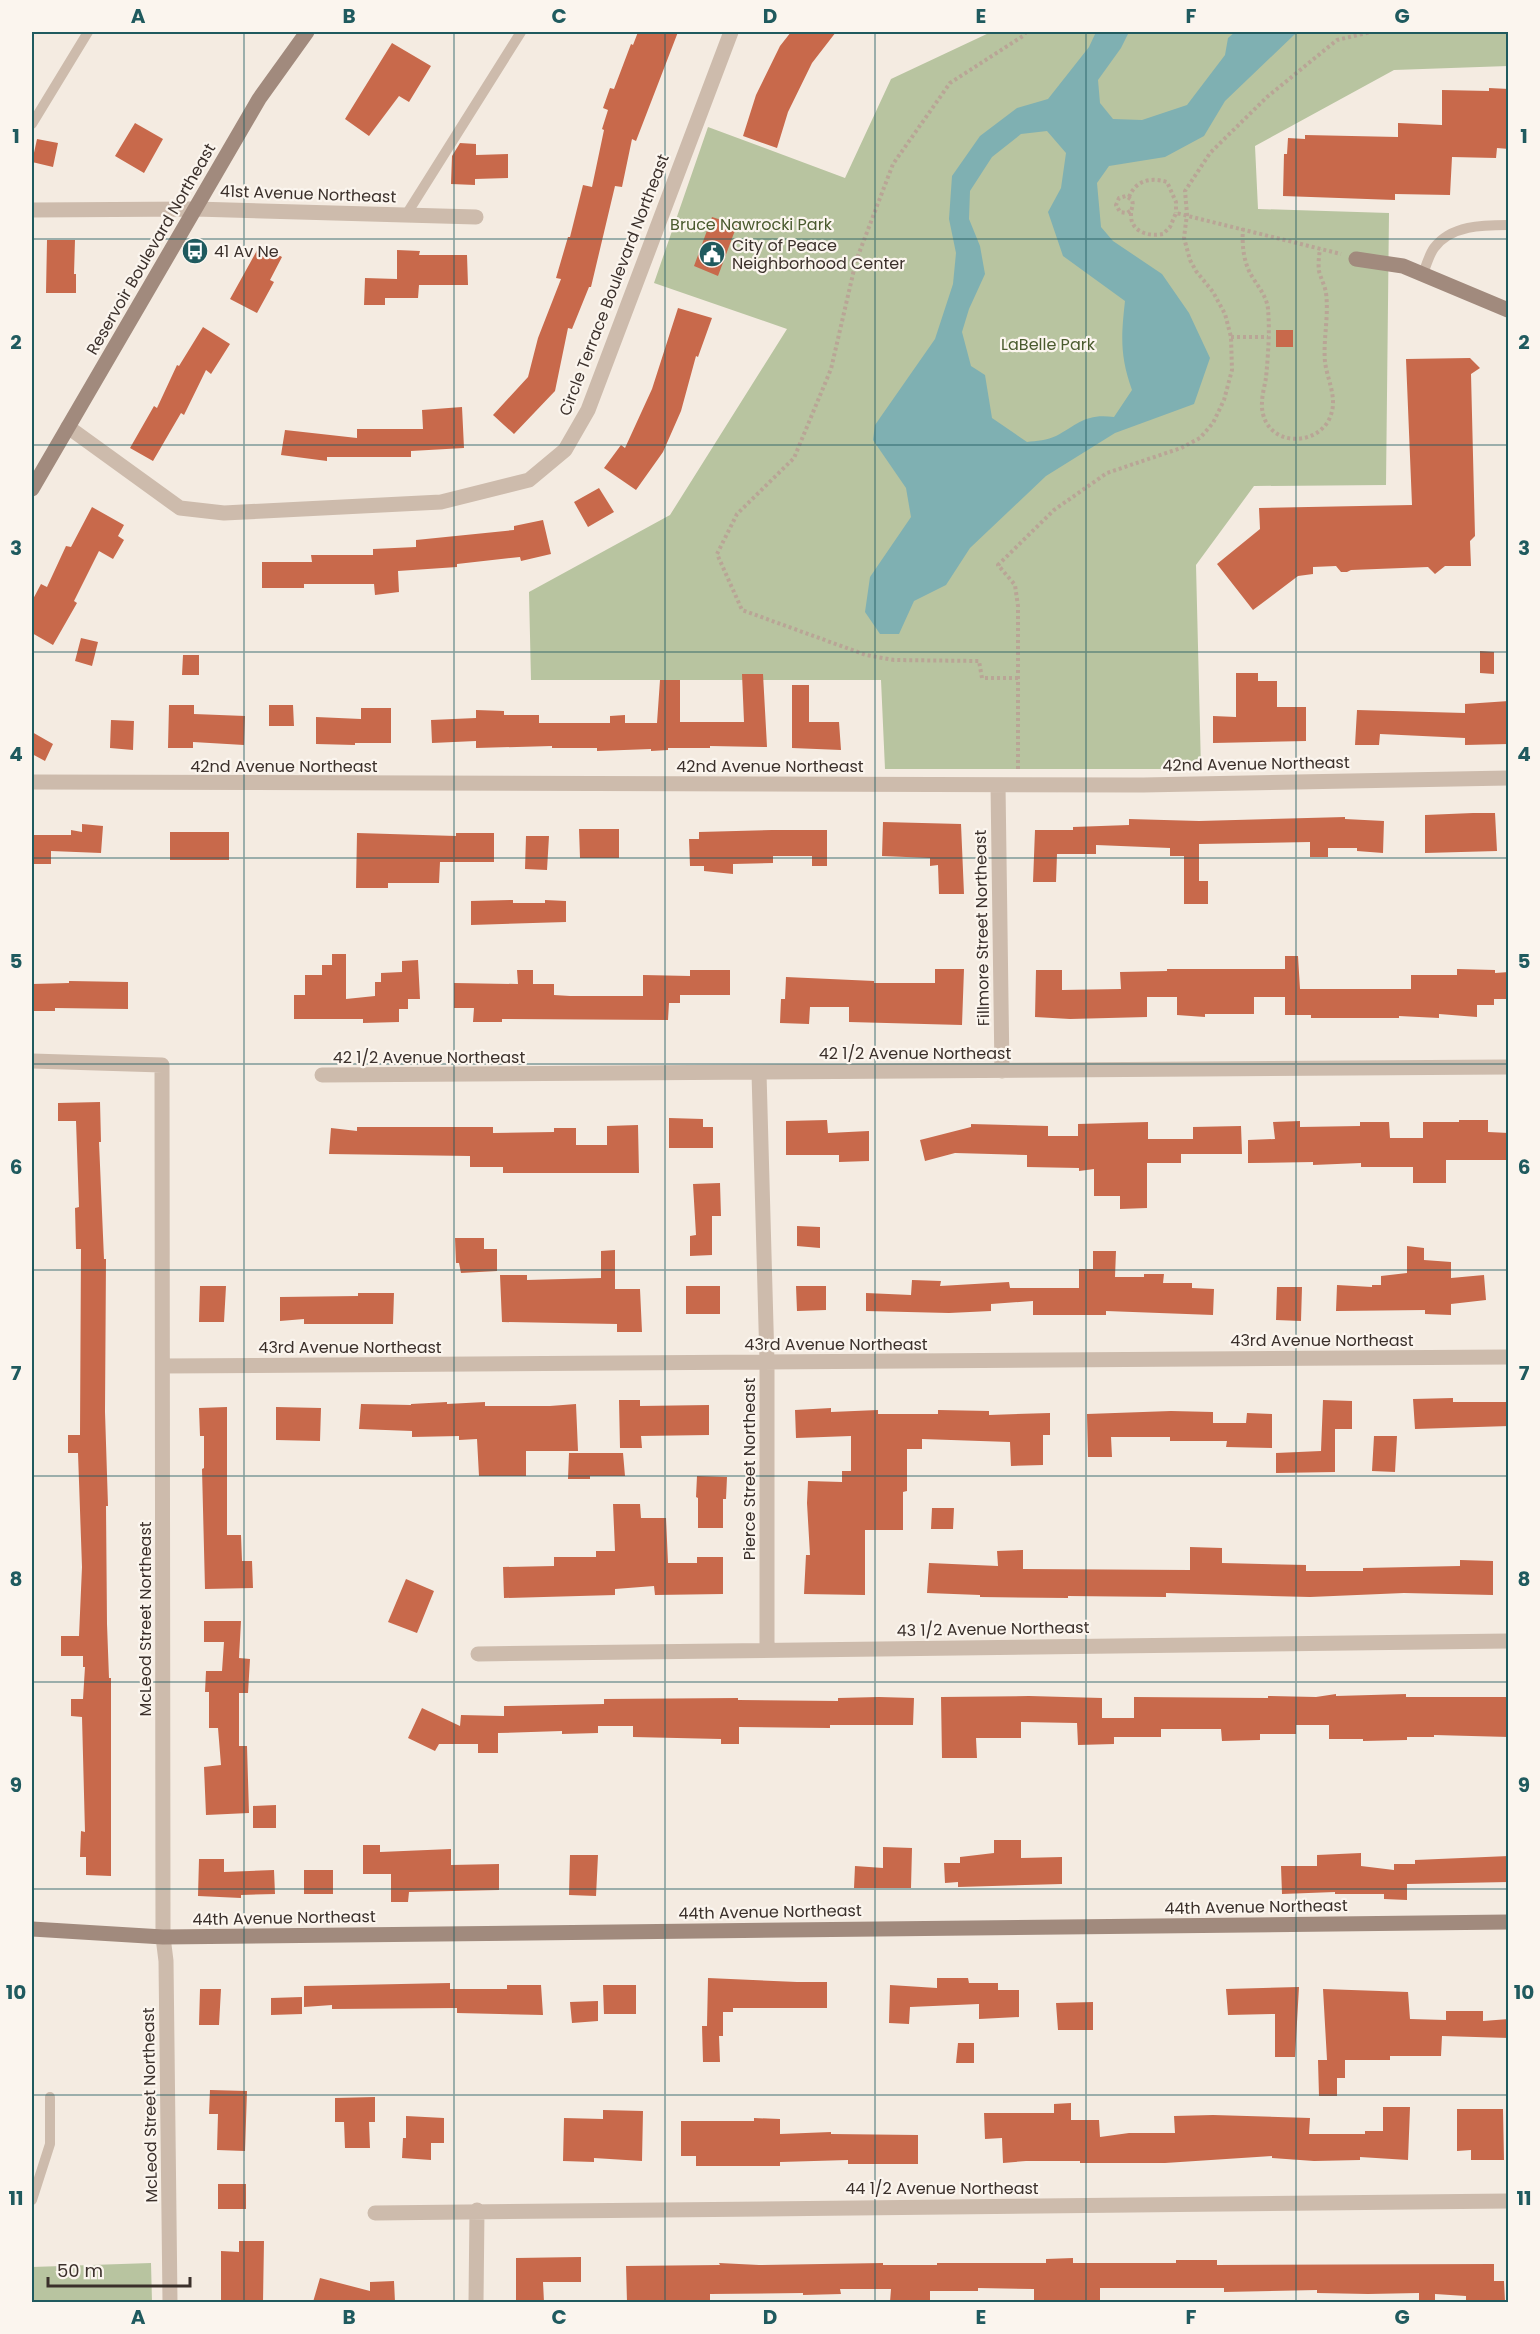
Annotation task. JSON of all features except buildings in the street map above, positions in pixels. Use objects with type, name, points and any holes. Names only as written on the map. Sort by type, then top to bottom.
[{"type":"street","name":"Reservoir Boulevard Northeast","points":[[32,489],[259,99],[307,32]]},
{"type":"street","name":"Circle Terrace Boulevard Northeast","points":[[68,427],[180,508],[224,513],[441,502],[529,480],[565,450],[588,410],[731,32]]},
{"type":"street","name":"41st Avenue Northeast","points":[[32,210],[195,209],[476,217]]},
{"type":"street","points":[[1356,259],[1403,267],[1509,310]]},
{"type":"street","name":"42nd Avenue Northeast","points":[[32,782],[1143,785],[1509,778]]},
{"type":"street","name":"Fillmore Street Northeast","points":[[998,785],[1002,1071]]},
{"type":"street","name":"McLeod Street Northeast","points":[[32,1061],[162,1065],[163,1937],[166,1961],[170,2302]]},
{"type":"street","name":"42 1/2 Avenue Northeast","points":[[322,1075],[1509,1067]]},
{"type":"street","name":"Pierce Street Northeast","points":[[759,1072],[767,1362],[767,1650]]},
{"type":"street","name":"43rd Avenue Northeast","points":[[163,1366],[1509,1357]]},
{"type":"street","name":"43 1/2 Avenue Northeast","points":[[478,1654],[1509,1641]]},
{"type":"street","name":"44th Avenue Northeast","points":[[32,1929],[163,1937],[1509,1922]]},
{"type":"street","name":"44 1/2 Avenue Northeast","points":[[375,2212],[1509,2201]]},
{"type":"street","points":[[476,2302],[477,2210]]},
{"type":"lane","points":[[32,124],[88,32]]},
{"type":"lane","points":[[406,215],[521,32]]},
{"type":"lane","points":[[1423,274],[1434,248],[1451,234],[1481,225],[1509,225]]},
{"type":"lane","points":[[32,2200],[50,2144],[50,2097]]},
{"type":"path","points":[[1018,678],[982,678],[979,661],[894,660],[866,655],[742,610],[717,554],[736,514],[794,458],[831,369],[856,261],[893,164],[950,83],[1026,32]]},
{"type":"path","points":[[1018,784],[1018,606],[1015,585],[998,565],[1054,510],[1107,473],[1180,448],[1200,438],[1213,423],[1224,400],[1232,370],[1231,337],[1225,314],[1190,260],[1184,238],[1187,214],[1185,191],[1210,153],[1267,96],[1337,40],[1371,32]]},
{"type":"path","points":[[1150,179],[1167,182],[1176,202],[1176,213],[1170,227],[1163,234],[1156,235],[1147,235],[1137,229],[1132,222],[1130,211],[1134,204],[1130,197],[1136,185],[1150,179]]},
{"type":"path","points":[[1130,197],[1122,196],[1116,201],[1116,205],[1123,213],[1130,211]]},
{"type":"path","points":[[1176,213],[1243,228],[1356,259]]},
{"type":"path","points":[[1243,228],[1242,248],[1249,270],[1268,307],[1263,415],[1278,435],[1296,440],[1309,438],[1328,423],[1333,410],[1333,396],[1325,359],[1326,292],[1318,269],[1320,249]]},
{"type":"path","points":[[1231,337],[1268,337]]},
{"type":"green space","name":"LaBelle Park","points":[[991,32],[1508,32],[1508,66],[1394,70],[1255,146],[1258,209],[1389,213],[1386,485],[1254,486],[1196,565],[1201,769],[885,769],[881,680],[531,680],[529,592],[670,515],[787,329],[654,283],[708,127],[845,178],[891,79]]},
{"type":"green space","points":[[151,2263],[152,2302],[32,2302],[32,2267]]},
{"type":"water","points":[[1096,32],[1129,32],[1121,48],[1098,80],[1100,103],[1113,119],[1142,120],[1187,105],[1225,55],[1228,38],[1235,32],[1301,32],[1294,35],[1225,101],[1204,136],[1165,157],[1109,166],[1097,183],[1101,227],[1113,241],[1162,274],[1189,313],[1210,358],[1194,404],[1115,433],[1046,476],[970,548],[946,585],[914,601],[899,634],[880,634],[865,612],[870,577],[911,517],[906,488],[873,440],[875,425],[935,339],[953,284],[956,253],[949,219],[952,176],[980,136],[1017,108],[1048,99],[1089,47]],"holes":[[[1047,131],[1066,153],[1061,188],[1048,212],[1063,256],[1125,301],[1122,346],[1132,390],[1114,417],[1089,418],[1053,437],[1027,442],[992,418],[985,375],[971,366],[962,332],[969,309],[985,274],[980,246],[969,219],[970,191],[992,157],[1021,134]]]},
{"type":"place","name":"41 Av Ne","points":[[195,251]]},
{"type":"place","name":"City of Peace Neighborhood Center","points":[[712,254]]},
{"type":"park label","name":"Bruce Nawrocki Park","points":[[751,224]]}]
